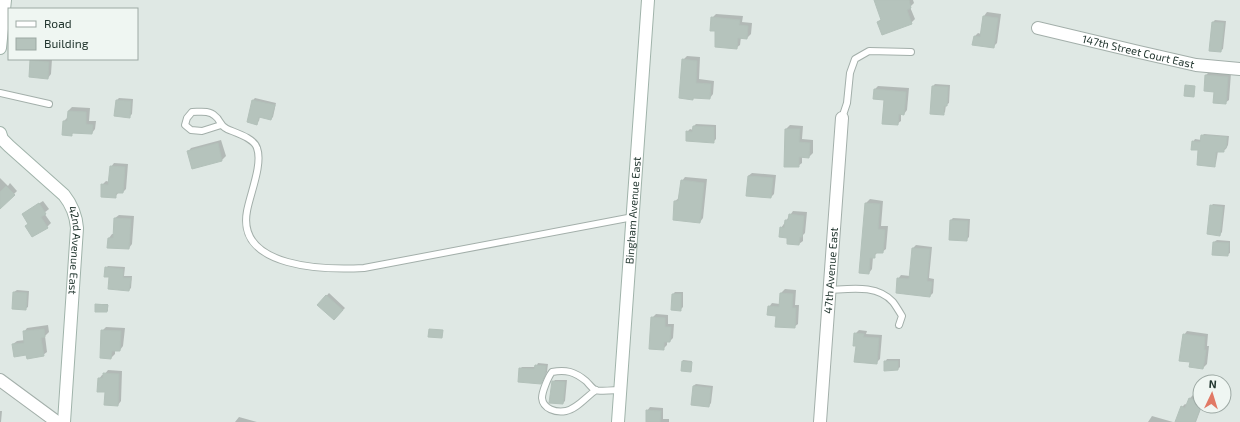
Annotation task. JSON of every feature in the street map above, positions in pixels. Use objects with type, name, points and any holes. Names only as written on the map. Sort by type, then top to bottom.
[{"type":"street","points":[[0,48],[4,0]]},
{"type":"street","name":"Bingham Avenue East","points":[[618,422],[648,0]]},
{"type":"street","name":"147th Street Court East","points":[[1038,28],[1196,65],[1240,69]]},
{"type":"street","name":"47th Avenue East","points":[[820,422],[842,118]]},
{"type":"street","name":"42nd Avenue East","points":[[0,133],[2,139],[9,146],[64,195],[70,202],[76,217],[77,228],[64,422]]},
{"type":"street","points":[[0,380],[57,422]]},
{"type":"lane","points":[[842,118],[847,103],[850,74],[855,59],[869,51],[911,52]]},
{"type":"lane","points":[[0,93],[49,104]]},
{"type":"lane","points":[[221,125],[202,130],[190,130],[185,125],[187,118],[192,112],[205,112],[216,116],[221,125],[252,141],[257,148],[258,166],[247,212],[246,224],[249,235],[256,245],[273,257],[299,265],[330,269],[364,268],[633,217]]},
{"type":"lane","points":[[829,290],[869,289],[882,293],[893,302],[902,316],[899,324]]},
{"type":"lane","points":[[596,390],[578,375],[569,370],[562,370],[552,372],[549,376],[542,392],[542,398],[543,402],[549,409],[556,412],[566,412],[596,390],[620,390]]},
{"type":"building","points":[[874,0],[909,0],[911,8],[907,10],[912,24],[882,35],[877,22],[881,20]]},
{"type":"building","points":[[983,16],[998,18],[994,48],[972,45],[974,36],[980,37]]},
{"type":"building","points":[[711,17],[740,20],[739,25],[748,26],[747,39],[738,38],[737,49],[715,47],[715,31],[710,31]]},
{"type":"building","points":[[1212,22],[1224,23],[1221,52],[1209,51]]},
{"type":"building","points":[[682,59],[697,61],[696,83],[711,84],[710,99],[693,98],[693,100],[679,98]]},
{"type":"building","points":[[30,60],[49,62],[48,79],[29,77]]},
{"type":"building","points":[[1205,75],[1228,77],[1226,104],[1213,103],[1214,92],[1204,91]]},
{"type":"building","points":[[1185,85],[1195,86],[1194,97],[1184,96]]},
{"type":"building","points":[[932,86],[948,87],[947,106],[944,106],[944,115],[930,114]]},
{"type":"building","points":[[874,89],[906,92],[904,115],[899,114],[898,125],[882,124],[884,100],[873,99]]},
{"type":"building","points":[[116,100],[131,101],[130,118],[114,116]]},
{"type":"building","points":[[252,100],[275,105],[271,120],[259,117],[257,125],[247,122]]},
{"type":"building","points":[[68,111],[86,112],[86,124],[93,125],[92,134],[72,133],[72,136],[62,135],[63,121],[67,121]]},
{"type":"building","points":[[693,126],[714,127],[714,143],[686,141],[686,131],[692,132]]},
{"type":"building","points":[[785,129],[800,129],[799,142],[810,143],[809,158],[799,157],[799,167],[784,167]]},
{"type":"building","points":[[1201,135],[1227,137],[1224,152],[1216,152],[1215,167],[1197,165],[1198,150],[1191,150],[1192,141],[1200,142]]},
{"type":"building","points":[[218,143],[222,161],[192,169],[187,151]]},
{"type":"building","points":[[110,166],[125,167],[123,193],[116,193],[116,198],[101,197],[101,184],[108,185]]},
{"type":"building","points":[[748,176],[773,178],[771,198],[746,196]]},
{"type":"building","points":[[681,180],[704,183],[700,223],[673,220],[674,201],[678,201]]},
{"type":"building","points":[[6,186],[15,195],[0,209],[0,192]]},
{"type":"building","points":[[39,203],[46,214],[41,217],[48,228],[32,237],[25,226],[28,224],[22,214]]},
{"type":"building","points":[[865,203],[880,204],[878,229],[885,230],[883,253],[875,253],[875,258],[870,258],[869,274],[859,273]]},
{"type":"building","points":[[1210,205],[1223,207],[1220,236],[1207,234]]},
{"type":"building","points":[[789,214],[804,216],[802,237],[800,237],[799,245],[787,244],[787,238],[779,237],[780,227],[784,228],[785,220],[788,220]]},
{"type":"building","points":[[114,218],[131,219],[129,249],[107,248],[108,238],[113,238]]},
{"type":"building","points":[[950,220],[968,221],[967,241],[949,240]]},
{"type":"building","points":[[1213,242],[1229,243],[1228,256],[1212,255]]},
{"type":"building","points":[[912,248],[930,249],[927,281],[932,282],[930,297],[896,293],[897,278],[909,279]]},
{"type":"building","points":[[105,267],[123,269],[123,278],[131,278],[129,291],[108,289],[109,277],[104,277]]},
{"type":"building","points":[[13,292],[27,293],[26,310],[12,309]]},
{"type":"building","points":[[780,293],[793,294],[792,308],[796,308],[795,328],[775,327],[776,316],[767,315],[768,306],[779,307]]},
{"type":"building","points":[[672,294],[681,294],[681,311],[671,310]]},
{"type":"building","points":[[326,295],[343,310],[334,320],[317,305]]},
{"type":"building","points":[[95,304],[108,305],[107,312],[95,312]]},
{"type":"building","points":[[651,317],[665,318],[665,327],[671,327],[670,342],[664,342],[664,350],[649,349]]},
{"type":"building","points":[[44,329],[45,337],[41,338],[44,356],[27,359],[26,355],[14,357],[12,344],[24,343],[23,331]]},
{"type":"building","points":[[429,329],[443,330],[442,338],[428,337]]},
{"type":"building","points":[[101,330],[121,331],[120,351],[112,351],[111,359],[100,358]]},
{"type":"building","points":[[854,333],[864,334],[863,337],[879,338],[877,364],[854,362],[856,346],[853,346]]},
{"type":"building","points":[[1183,334],[1205,337],[1204,350],[1206,350],[1203,369],[1189,367],[1190,362],[1179,361]]},
{"type":"building","points":[[682,361],[692,362],[691,372],[681,371]]},
{"type":"building","points":[[884,361],[898,361],[898,370],[884,371]]},
{"type":"building","points":[[535,365],[546,366],[545,375],[541,384],[518,382],[519,368],[534,369]]},
{"type":"building","points":[[103,373],[119,374],[118,406],[104,405],[105,392],[97,392],[98,378],[103,378]]},
{"type":"building","points":[[552,381],[565,382],[563,404],[549,403]]},
{"type":"building","points":[[693,386],[711,388],[709,407],[691,405]]},
{"type":"building","points":[[1189,398],[1192,399],[1192,414],[1198,414],[1195,422],[1175,422],[1181,406],[1185,408]]},
{"type":"building","points":[[646,410],[661,411],[660,422],[646,422]]}]
